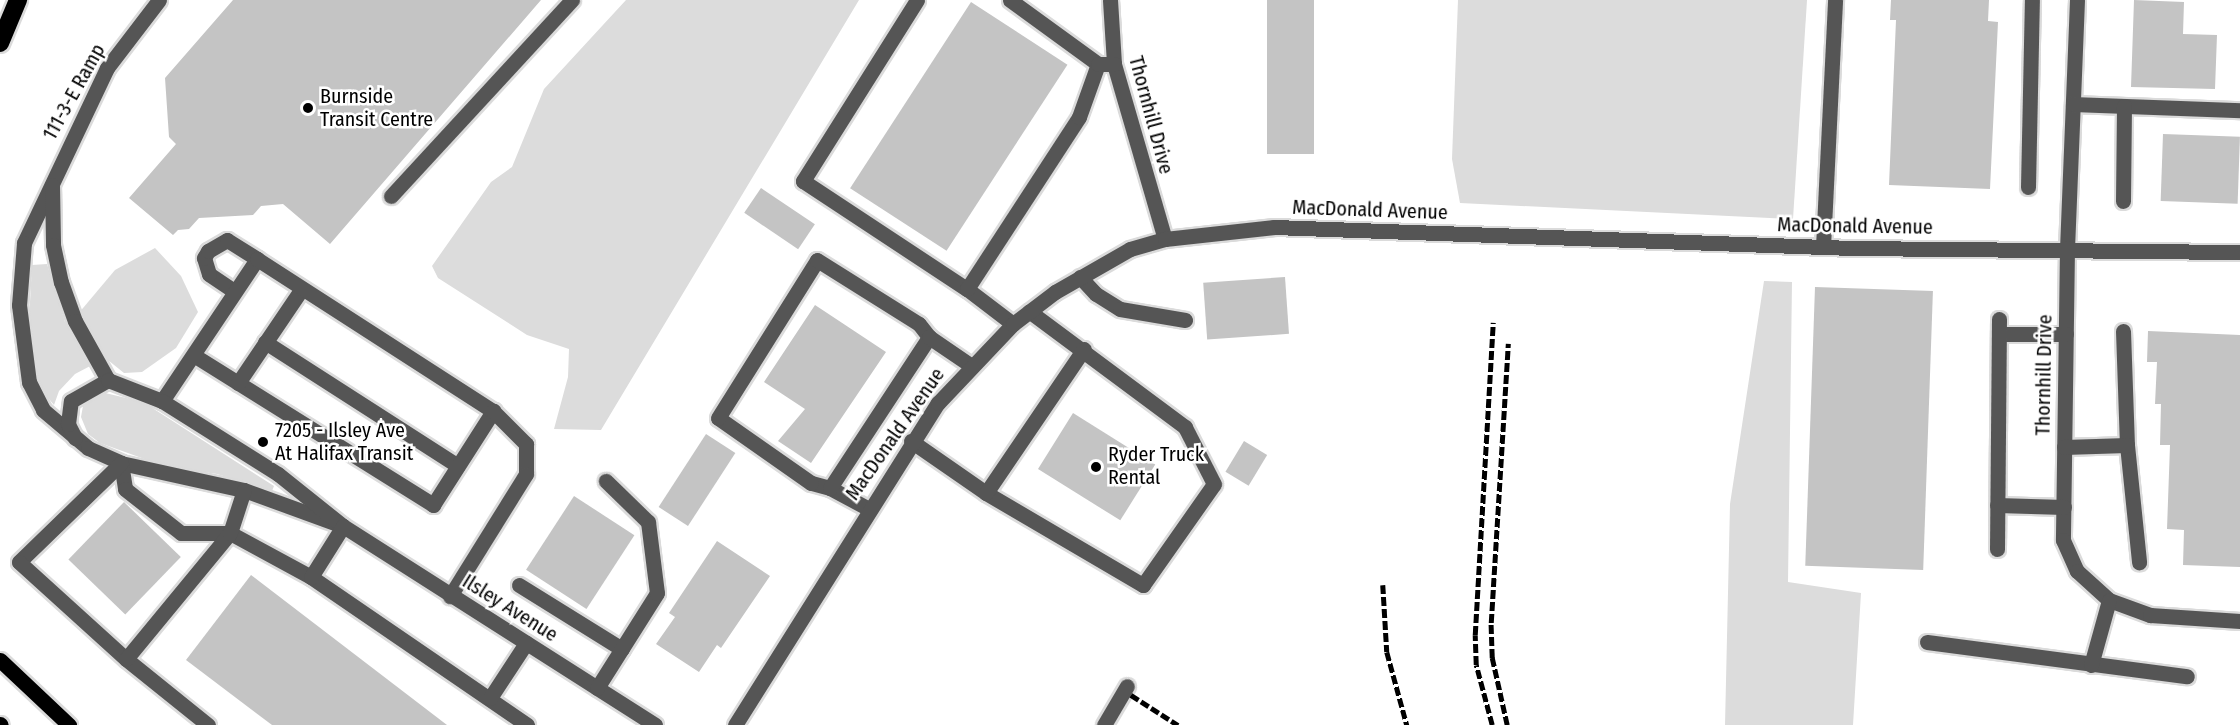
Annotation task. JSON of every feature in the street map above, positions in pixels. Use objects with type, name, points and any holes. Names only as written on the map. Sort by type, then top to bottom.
[{"type":"highway","points":[[0,43],[18,1]]},
{"type":"main road","points":[[0,660],[69,725]]},
{"type":"street","name":"111-3-E Ramp","points":[[52,179],[106,68],[159,0]]},
{"type":"street","points":[[391,196],[572,0]]},
{"type":"street","points":[[917,0],[803,181],[967,289],[1013,324]]},
{"type":"street","points":[[967,289],[1079,117],[1106,64],[1010,0]]},
{"type":"street","name":"Thornhill Drive","points":[[1110,0],[1106,64],[1165,239]]},
{"type":"street","points":[[1823,247],[1835,0]]},
{"type":"street","points":[[2028,187],[2032,0]]},
{"type":"street","name":"Thornhill Drive","points":[[2077,0],[2067,248],[2063,540],[2077,572],[2109,600],[2150,615],[2240,621]]},
{"type":"street","points":[[2073,104],[2240,110]]},
{"type":"street","points":[[2122,201],[2124,106]]},
{"type":"street","points":[[52,179],[53,244],[62,282],[75,321],[108,380],[71,401],[68,424],[77,441]]},
{"type":"street","name":"Ilsley Avenue","points":[[52,179],[24,243],[21,329],[29,382],[42,410],[77,441],[121,463],[244,490],[343,526]]},
{"type":"street","name":"MacDonald Avenue","points":[[735,725],[911,441],[970,365],[1029,311],[1080,277],[1130,249],[1165,239],[1274,227],[1823,247],[2067,248],[2240,252]]},
{"type":"street","points":[[234,291],[209,274],[204,258],[208,251],[227,240],[301,290],[493,411],[514,429],[526,444],[526,474],[450,596]]},
{"type":"street","points":[[162,401],[195,356],[234,291],[257,259]]},
{"type":"street","points":[[869,509],[830,488],[811,483],[718,418],[817,260],[919,324],[929,337],[970,365]]},
{"type":"street","points":[[1080,277],[1096,294],[1120,309],[1185,320]]},
{"type":"street","points":[[238,382],[301,290]]},
{"type":"street","points":[[911,441],[986,493],[1143,585],[1214,484],[1185,427],[1084,349],[1029,311]]},
{"type":"street","points":[[1997,549],[1999,326],[2066,334]]},
{"type":"street","points":[[2123,331],[2127,445],[2139,562]]},
{"type":"street","points":[[830,488],[929,337]]},
{"type":"street","points":[[266,342],[458,466]]},
{"type":"street","points":[[986,493],[1084,349]]},
{"type":"street","points":[[195,356],[433,505],[493,411]]},
{"type":"street","name":"Ilsley Avenue","points":[[108,380],[162,401],[278,474],[343,526],[655,725]]},
{"type":"street","points":[[2064,447],[2127,445]]},
{"type":"street","points":[[121,463],[125,489],[181,533],[230,533],[311,578],[490,698],[526,725]]},
{"type":"street","points":[[121,463],[19,562],[126,659],[208,725]]},
{"type":"street","points":[[597,688],[657,593],[648,522],[606,481]]},
{"type":"street","points":[[126,659],[230,533],[244,490]]},
{"type":"street","points":[[1998,505],[2064,507]]},
{"type":"street","points":[[311,578],[343,526]]},
{"type":"street","points":[[519,585],[622,649]]},
{"type":"street","points":[[2091,665],[2109,600]]},
{"type":"street","points":[[1927,642],[2187,676]]},
{"type":"street","points":[[490,698],[526,643]]},
{"type":"street","points":[[1104,725],[1127,686]]},
{"type":"shaded area","points":[[626,0],[859,0],[601,430],[554,429],[568,377],[569,349],[527,335],[438,278],[432,266],[491,182],[512,167],[544,89]]},
{"type":"shaded area","points":[[1458,0],[1807,0],[1793,219],[1460,203],[1452,159]]},
{"type":"shaded area","points":[[155,248],[181,276],[198,312],[176,348],[142,372],[124,373],[93,348],[78,314],[115,270]]},
{"type":"shaded area","points":[[47,264],[65,322],[94,364],[75,374],[59,391],[54,405],[44,393],[34,367],[29,320],[32,265]]},
{"type":"shaded area","points":[[1764,281],[1792,282],[1788,582],[1861,593],[1853,725],[1725,725],[1730,504]]},
{"type":"shaded area","points":[[101,392],[143,402],[274,486],[272,491],[217,474],[164,466],[100,443],[88,434],[81,417],[83,406]]},
{"type":"building","name":"Burnside Transit Centre","points":[[233,0],[541,0],[330,244],[283,204],[261,206],[253,215],[199,218],[189,229],[178,230],[173,235],[129,198],[176,144],[169,137],[165,78]]},
{"type":"building","points":[[1267,0],[1314,0],[1314,154],[1267,154]]},
{"type":"building","points":[[1891,0],[1989,0],[1988,21],[1998,22],[1990,189],[1889,185],[1896,20],[1890,20]]},
{"type":"building","points":[[2134,0],[2184,2],[2183,34],[2217,35],[2215,89],[2131,87]]},
{"type":"building","points":[[971,2],[1067,65],[947,251],[850,188]]},
{"type":"building","points":[[2163,134],[2240,137],[2238,204],[2161,201]]},
{"type":"building","points":[[761,188],[815,224],[798,249],[744,213]]},
{"type":"building","points":[[1285,277],[1289,334],[1207,340],[1203,283]]},
{"type":"building","points":[[1815,287],[1933,291],[1923,570],[1805,566]]},
{"type":"building","points":[[815,305],[886,352],[811,463],[778,441],[805,409],[764,382]]},
{"type":"building","points":[[2148,331],[2240,335],[2240,567],[2183,565],[2184,530],[2167,529],[2170,445],[2160,445],[2161,404],[2155,404],[2157,362],[2147,362]]},
{"type":"building","name":"Ryder Truck Rental","points":[[1073,413],[1155,464],[1120,520],[1038,469]]},
{"type":"building","points":[[706,434],[735,453],[688,526],[659,507]]},
{"type":"building","points":[[1244,441],[1267,455],[1249,486],[1225,472]]},
{"type":"building","points":[[574,496],[634,535],[586,609],[526,570]]},
{"type":"building","points":[[124,502],[181,557],[125,614],[68,560]]},
{"type":"building","points":[[717,541],[770,576],[721,648],[717,645],[699,672],[656,644],[675,617],[669,613]]},
{"type":"building","points":[[251,575],[447,725],[272,725],[186,660]]},
{"type":"railway","points":[[1492,725],[1476,665],[1475,635],[1493,323]]},
{"type":"railway","points":[[1507,725],[1492,658],[1491,623],[1508,344]]},
{"type":"railway","points":[[1383,585],[1387,652],[1407,725]]},
{"type":"railway","points":[[1131,695],[1178,725]]},
{"type":"place","name":"Burnside Transit Centre","points":[[308,108]]},
{"type":"place","name":"7205 - Ilsley Ave At Halifax Transit","points":[[263,442]]},
{"type":"place","name":"Ryder Truck Rental","points":[[1096,467]]}]
